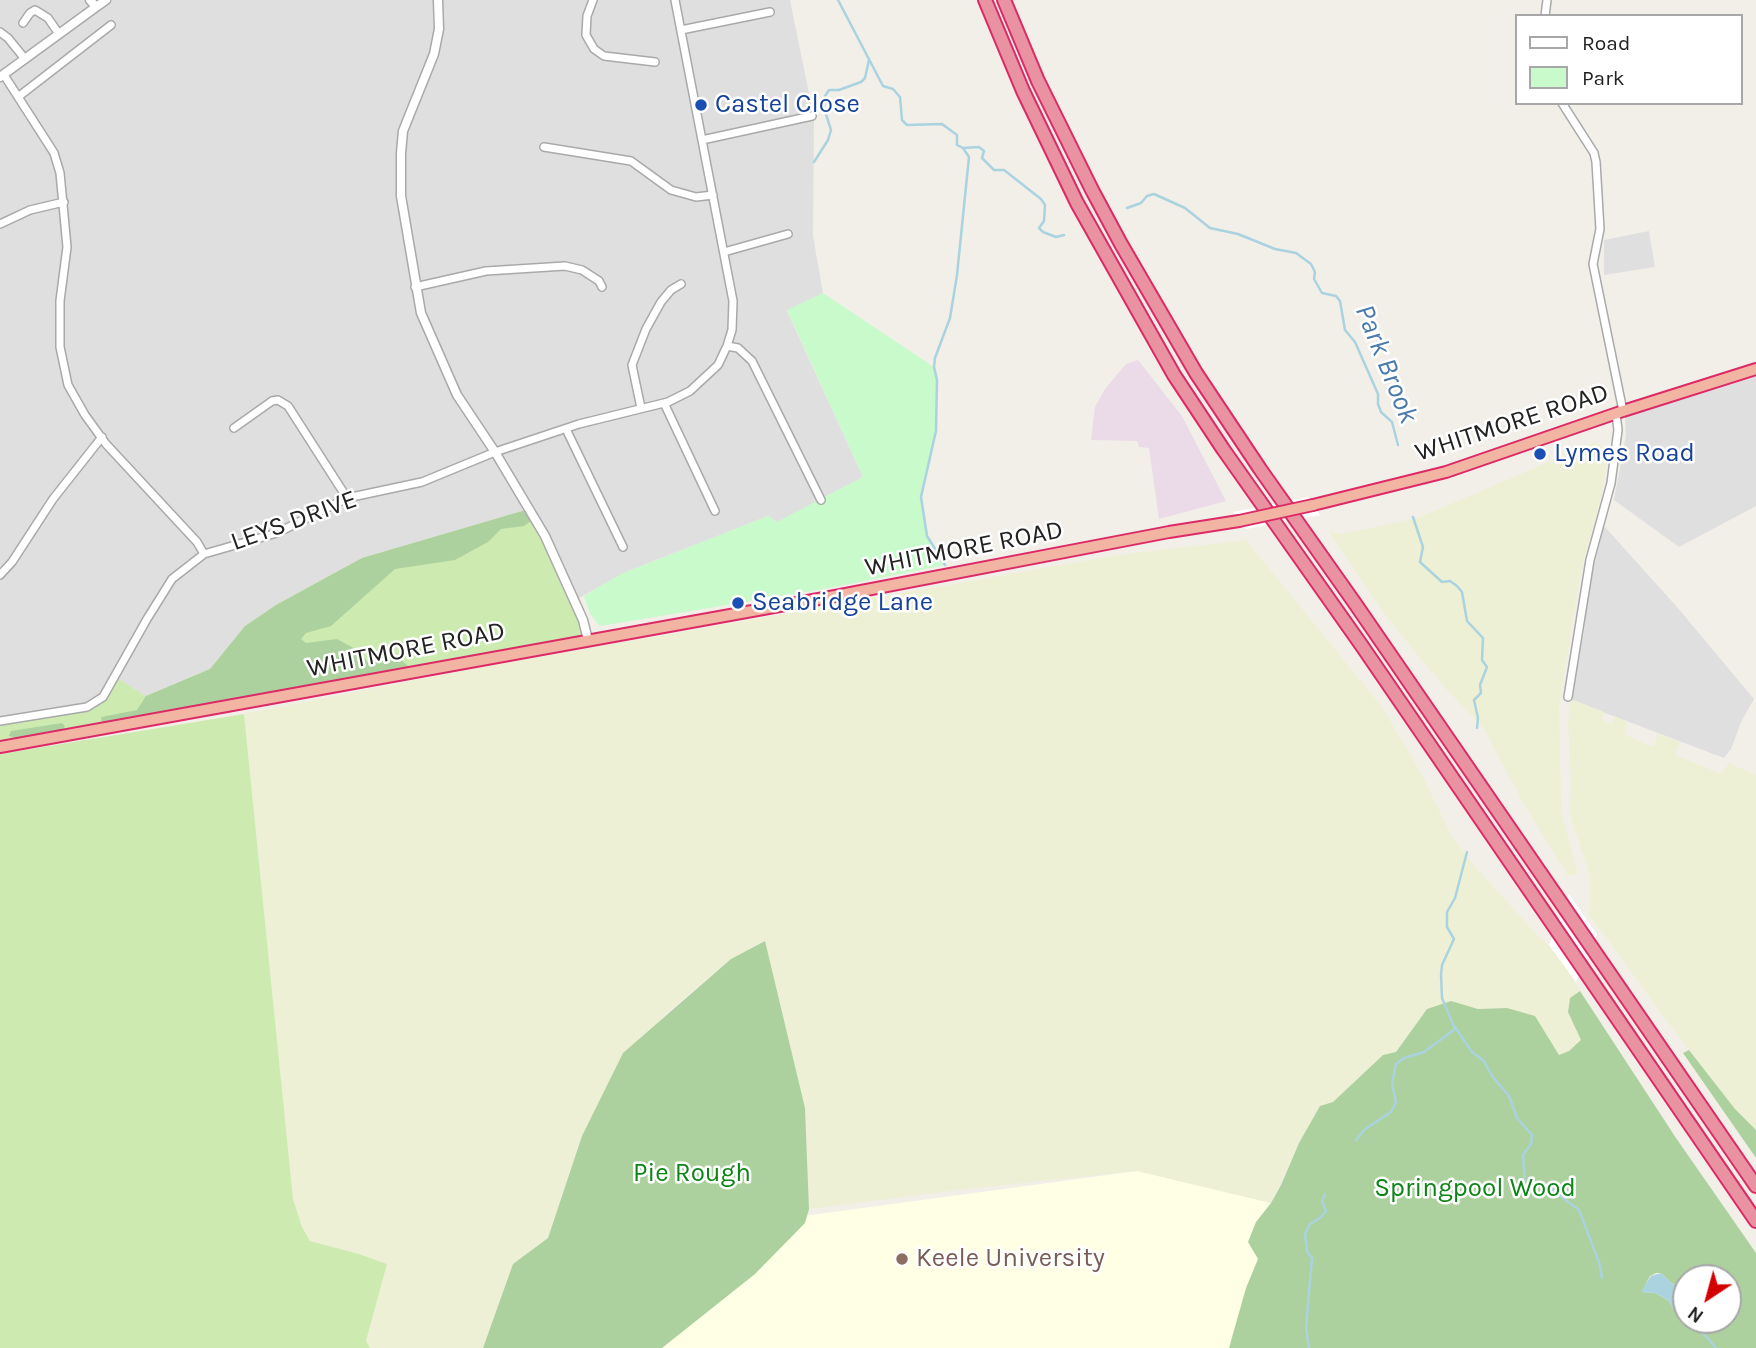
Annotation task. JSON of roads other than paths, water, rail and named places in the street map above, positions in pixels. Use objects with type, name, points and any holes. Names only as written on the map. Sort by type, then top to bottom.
[{"type":"highway","points":[[985,0],[1023,91],[1077,203],[1174,375],[1756,1221]]},
{"type":"highway","points":[[1004,0],[1038,81],[1086,179],[1196,373],[1267,480],[1339,580],[1756,1186]]},
{"type":"highway","name":"WHITMORE ROAD","points":[[0,747],[1240,521],[1446,472],[1619,412],[1756,369]]},
{"type":"street","points":[[106,0],[93,3],[59,34],[2,76],[54,153],[60,173],[67,247],[60,301],[61,347],[68,385],[85,415],[102,437],[197,542],[204,554]]},
{"type":"street","points":[[438,0],[439,29],[434,54],[406,122],[401,153],[401,196],[421,313],[457,395],[545,536],[583,620],[588,640]]},
{"type":"street","points":[[593,0],[587,16],[586,35],[594,49],[604,56],[655,62]]},
{"type":"street","points":[[675,0],[733,301],[732,330],[727,346],[738,348],[752,361],[821,500]]},
{"type":"street","points":[[23,23],[35,10],[48,18],[59,34]]},
{"type":"street","points":[[681,30],[770,12]]},
{"type":"street","points":[[18,97],[111,25]]},
{"type":"street","points":[[0,32],[25,59]]},
{"type":"street","points":[[1563,105],[1594,153],[1596,162],[1600,229],[1592,264],[1619,412],[1614,463],[1590,560],[1568,697]]},
{"type":"street","points":[[702,140],[813,116]]},
{"type":"street","points":[[544,147],[631,161],[671,190],[696,197],[713,195]]},
{"type":"street","points":[[0,224],[30,210],[64,202]]},
{"type":"street","points":[[724,252],[788,234]]},
{"type":"street","points":[[415,287],[486,271],[565,266],[582,270],[599,281],[602,287]]},
{"type":"street","points":[[641,408],[632,365],[646,329],[661,302],[671,290],[681,284]]},
{"type":"street","name":"LEYS DRIVE","points":[[0,721],[87,707],[103,697],[172,579],[204,554],[277,533],[347,498],[422,482],[495,452],[566,429],[664,403],[690,391],[704,380],[718,365],[727,346]]},
{"type":"street","points":[[234,428],[272,401],[278,400],[288,406],[347,498]]},
{"type":"street","points":[[664,403],[715,511]]},
{"type":"street","points":[[566,429],[623,547]]},
{"type":"street","points":[[0,575],[12,562],[53,499],[102,437]]},
{"type":"water","points":[[1661,1273],[1672,1283],[1672,1307],[1669,1301],[1655,1293],[1641,1292],[1651,1276]]},
{"type":"waterway","name":"Park Brook","points":[[838,0],[883,86],[893,89],[900,97],[902,120],[907,125],[942,124],[957,135],[957,145],[963,148],[979,147],[984,151],[982,158],[994,170],[1004,170],[1041,199],[1045,205],[1044,221],[1039,228],[1056,237],[1064,235]]},
{"type":"waterway","points":[[814,162],[831,130],[824,108],[825,96],[829,90],[839,90],[861,82],[865,78],[869,60]]},
{"type":"waterway","points":[[945,565],[927,536],[921,497],[936,431],[935,358],[950,318],[957,275],[969,157],[963,148]]},
{"type":"waterway","name":"Park Brook","points":[[1127,208],[1154,194],[1185,208],[1210,228],[1296,253],[1311,264],[1315,272],[1314,279],[1322,293],[1336,296],[1340,301],[1345,330],[1355,342],[1378,394],[1381,412],[1392,422],[1398,445]]},
{"type":"waterway","name":"Park Brook","points":[[1413,517],[1423,547],[1420,562],[1442,582],[1450,581],[1462,592],[1467,621],[1483,638],[1482,660],[1487,667],[1480,685],[1481,693],[1474,700],[1477,728]]},
{"type":"waterway","name":"Park Brook","points":[[1356,1140],[1365,1129],[1391,1112],[1396,1102],[1392,1084],[1396,1064],[1404,1058],[1424,1052],[1455,1029],[1442,998],[1441,975],[1442,965],[1454,939],[1447,927],[1447,912],[1455,898],[1467,852]]},
{"type":"waterway","points":[[1455,1027],[1509,1096],[1517,1118],[1532,1135],[1531,1144],[1523,1155],[1525,1184],[1528,1187],[1547,1186],[1579,1210],[1600,1265],[1602,1278]]},
{"type":"waterway","name":"Park Brook","points":[[1309,1348],[1306,1328],[1312,1258],[1307,1251],[1305,1234],[1310,1224],[1326,1211],[1322,1201],[1325,1194]]},
{"type":"waterway","points":[[1704,1334],[1716,1348]]},
{"type":"place","name":"Castel Close","points":[[701,105]]},
{"type":"place","name":"Lymes Road","points":[[1540,454]]},
{"type":"place","name":"Seabridge Lane","points":[[738,603]]},
{"type":"place","name":"Keele University","points":[[902,1259]]},
{"type":"park label","name":"Pie Rough","points":[[692,1174]]},
{"type":"park label","name":"Springpool Wood","points":[[1475,1189]]}]
